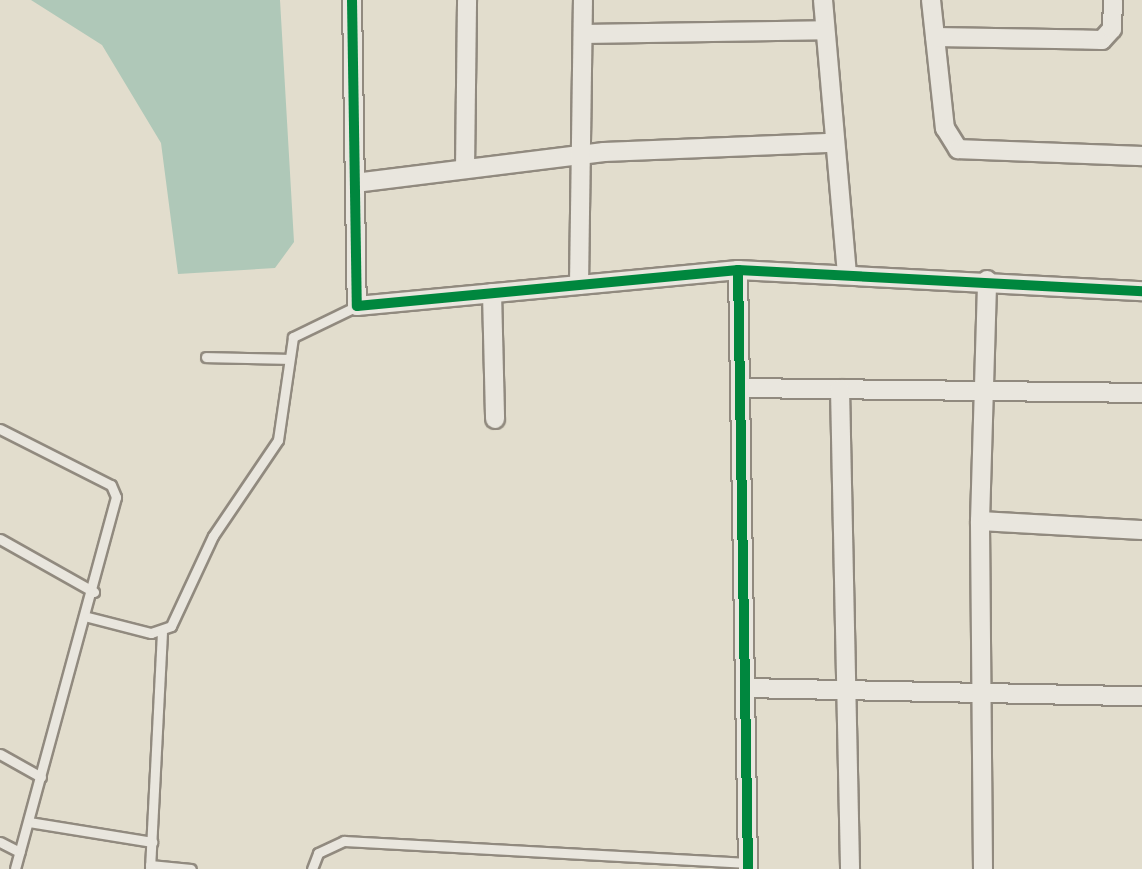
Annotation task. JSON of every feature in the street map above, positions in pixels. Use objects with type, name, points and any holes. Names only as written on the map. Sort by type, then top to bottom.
[{"type":"street","points":[[352,0],[357,306],[738,270],[987,280],[1142,291]]},
{"type":"street","points":[[465,168],[467,0]]},
{"type":"street","points":[[579,285],[585,154],[583,0]]},
{"type":"street","points":[[823,0],[833,143],[847,274]]},
{"type":"street","points":[[931,0],[945,128],[958,149],[1142,156]]},
{"type":"street","points":[[935,37],[1102,40],[1112,29],[1113,0]]},
{"type":"street","points":[[583,34],[825,30]]},
{"type":"street","points":[[355,183],[585,154],[833,143]]},
{"type":"street","points":[[738,270],[748,866]]},
{"type":"street","points":[[983,869],[980,521],[988,391],[987,280]]},
{"type":"street","points":[[492,293],[495,419]]},
{"type":"street","points":[[740,388],[1142,393]]},
{"type":"street","points":[[840,389],[850,869]]},
{"type":"street","points":[[980,521],[1142,530]]},
{"type":"street","points":[[745,688],[1142,696]]},
{"type":"lane","points":[[191,869],[150,867],[162,633],[179,614],[213,536],[278,440],[288,359],[299,331],[357,306]]},
{"type":"lane","points":[[206,357],[288,359]]},
{"type":"lane","points":[[0,429],[115,491],[88,617],[15,869]]},
{"type":"lane","points":[[0,539],[94,592]]},
{"type":"lane","points":[[88,617],[162,633]]},
{"type":"lane","points":[[0,754],[41,777]]},
{"type":"lane","points":[[29,822],[152,842]]},
{"type":"lane","points":[[312,869],[318,853],[344,841],[748,866]]},
{"type":"lane","points":[[0,842],[20,852]]},
{"type":"shaded area","points":[[31,0],[280,0],[294,242],[275,268],[178,274],[161,143],[102,45]]},
{"type":"cycle path","points":[[352,0],[357,306],[738,270],[1142,291]]},
{"type":"cycle path","points":[[738,270],[748,869]]}]
